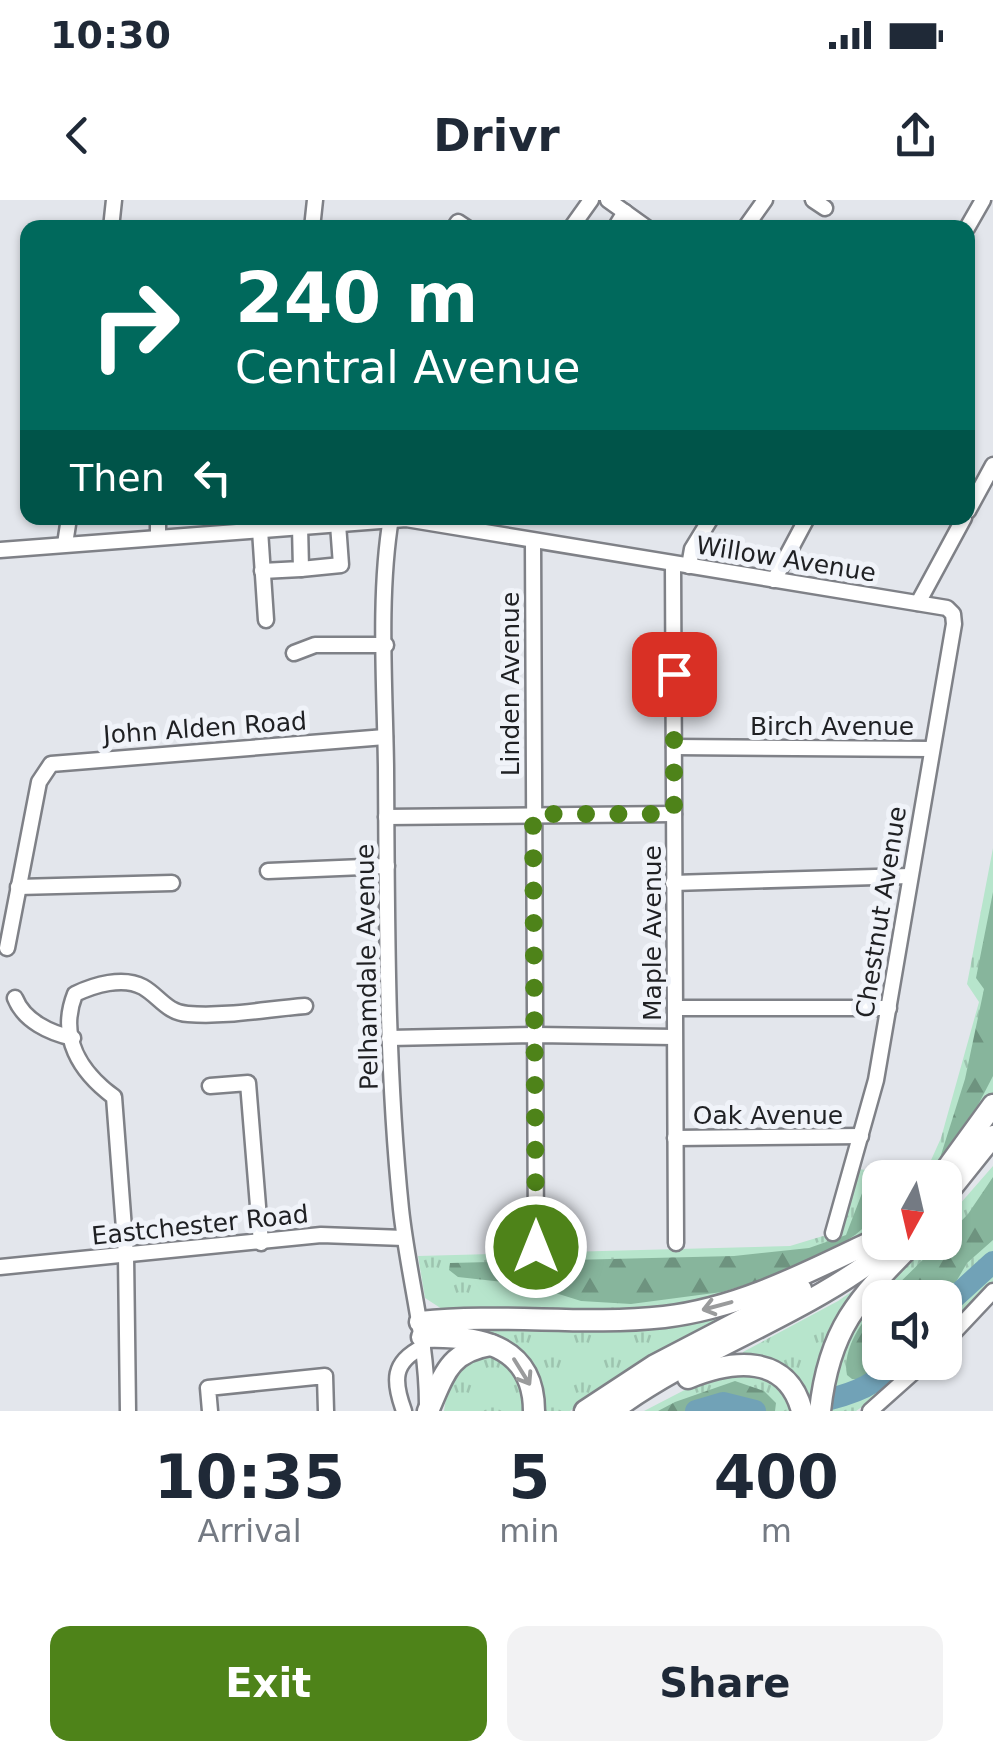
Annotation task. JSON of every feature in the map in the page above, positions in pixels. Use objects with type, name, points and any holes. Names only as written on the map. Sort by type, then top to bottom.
[{"type":"highway","points":[[953,1160],[993,1105]]},
{"type":"highway","points":[[962,1175],[988,1142]]},
{"type":"highway","points":[[962,1184],[988,1142]]},
{"type":"highway","points":[[422,1335],[693,1312],[774,1288],[862,1245]]},
{"type":"highway","points":[[586,1411],[643,1372],[801,1290],[862,1248]]},
{"type":"highway","points":[[612,1411],[663,1379],[819,1298],[871,1260]]},
{"type":"highway","points":[[820,1411],[827,1365],[843,1325],[872,1284],[896,1260]]},
{"type":"highway","points":[[422,1335],[472,1338],[510,1355],[522,1368],[532,1390],[534,1411]]},
{"type":"highway","points":[[427,1411],[455,1359],[468,1350],[492,1344]]},
{"type":"highway","points":[[630,1411],[686,1379],[739,1364],[760,1366],[782,1377],[795,1392],[802,1411]]},
{"type":"street","points":[[608,200],[636,220]]},
{"type":"street","points":[[620,220],[625,212]]},
{"type":"street","points":[[975,498],[993,465]]},
{"type":"street","points":[[65,544],[68,525]]},
{"type":"street","points":[[158,525],[158,536]]},
{"type":"street","name":"Willow Avenue","points":[[0,550],[158,536],[223,525]]},
{"type":"street","name":"Willow Avenue","points":[[234,525],[260,530],[319,525]]},
{"type":"street","points":[[262,571],[341,566],[338,525]]},
{"type":"street","name":"Pelhamdale Avenue","points":[[390,525],[386,645],[389,1038],[404,1238],[422,1335],[427,1411]]},
{"type":"street","name":"Willow Avenue","points":[[441,525],[937,606]]},
{"type":"street","points":[[681,565],[707,525]]},
{"type":"street","points":[[774,580],[803,525]]},
{"type":"street","points":[[918,603],[960,525]]},
{"type":"street","points":[[300,526],[301,570]]},
{"type":"street","points":[[260,530],[266,620]]},
{"type":"street","name":"Linden Avenue","points":[[533,541],[536,1247]]},
{"type":"street","name":"Maple Avenue","points":[[676,1243],[673,882],[681,565]]},
{"type":"street","name":"Chestnut Avenue","points":[[833,1233],[876,1080],[954,624],[953,614],[937,606]]},
{"type":"street","points":[[294,653],[315,645],[386,645]]},
{"type":"street","name":"John Alden Road","points":[[18,886],[39,782],[51,764],[386,737]]},
{"type":"street","name":"Birch Avenue","points":[[674,747],[930,748]]},
{"type":"street","points":[[386,816],[674,814]]},
{"type":"street","points":[[268,871],[387,866]]},
{"type":"street","points":[[673,882],[910,876]]},
{"type":"street","points":[[7,948],[18,886],[172,883]]},
{"type":"street","points":[[128,1411],[126,1255],[114,1098],[81,1067],[75,1056],[72,1000],[75,994],[93,986],[117,983],[144,988],[160,1004],[184,1014],[304,1006]]},
{"type":"street","points":[[15,998],[20,1009],[52,1034],[73,1038]]},
{"type":"street","points":[[675,1008],[889,1008]]},
{"type":"street","points":[[389,1038],[674,1037]]},
{"type":"street","points":[[210,1086],[248,1083],[261,1242]]},
{"type":"street","name":"Oak Avenue","points":[[675,1138],[860,1136]]},
{"type":"street","name":"Eastchester Road","points":[[0,1267],[320,1235],[404,1238]]},
{"type":"street","points":[[962,1324],[993,1291]]},
{"type":"street","points":[[404,1411],[397,1393],[397,1373],[422,1335]]},
{"type":"street","points":[[210,1411],[208,1388],[325,1376],[326,1411]]},
{"type":"street","points":[[870,1411],[905,1380]]},
{"type":"green space","points":[[993,848],[993,1096],[942,1160],[931,1160],[941,1138],[979,1002],[967,984]]},
{"type":"green space","points":[[993,892],[993,1076],[978,1105],[940,1158],[965,1079],[984,989],[976,978]]},
{"type":"green space","points":[[993,1166],[993,1281],[962,1313],[962,1280],[890,1280],[908,1260],[962,1260],[962,1202]]},
{"type":"green space","points":[[859,1169],[862,1169],[862,1235],[848,1246],[765,1287],[645,1313],[442,1309],[425,1298],[418,1256],[790,1246],[823,1236],[840,1237]]},
{"type":"green space","points":[[993,1177],[993,1240],[967,1263],[957,1280],[902,1280],[923,1260],[962,1260],[962,1220]]},
{"type":"green space","points":[[862,1193],[862,1229],[809,1265],[722,1292],[631,1304],[581,1301],[530,1285],[458,1277],[449,1270],[450,1263],[734,1256],[809,1248],[846,1235]]},
{"type":"green space","points":[[860,1286],[815,1411],[744,1359],[743,1352]]},
{"type":"green space","points":[[716,1315],[720,1322],[611,1380],[570,1411],[540,1411],[541,1399],[485,1335],[485,1329]]},
{"type":"green space","points":[[862,1315],[862,1380],[897,1380],[856,1411],[825,1411],[836,1362]]},
{"type":"green space","points":[[862,1324],[862,1380],[847,1375],[846,1365]]},
{"type":"green space","points":[[484,1355],[502,1362],[514,1375],[522,1392],[524,1411],[444,1411],[455,1376],[466,1364]]},
{"type":"green space","points":[[732,1374],[770,1382],[784,1393],[792,1411],[644,1411],[702,1381]]},
{"type":"green space","points":[[735,1381],[764,1391],[776,1403],[775,1411],[658,1411],[675,1402]]},
{"type":"waterway","points":[[962,1290],[993,1262]]},
{"type":"waterway","points":[[830,1399],[876,1380]]},
{"type":"waterway","points":[[696,1411],[723,1403],[755,1411]]},
{"type":"route","points":[[536,1247],[533,814],[674,814],[674,674]]}]
